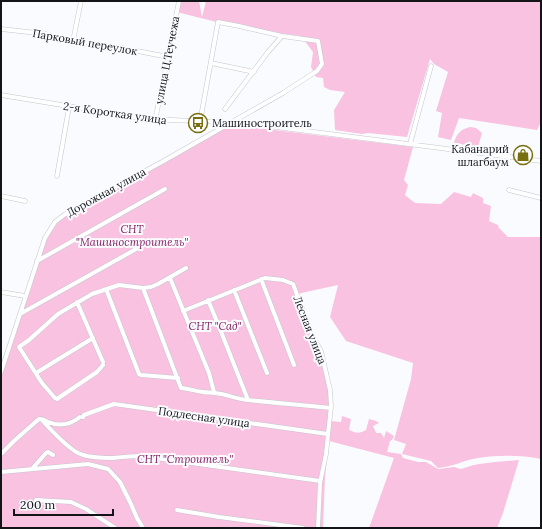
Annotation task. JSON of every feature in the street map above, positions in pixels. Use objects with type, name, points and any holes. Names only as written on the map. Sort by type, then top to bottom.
[{"type":"street","points":[[73,41],[81,1]]},
{"type":"street","name":"улица Ц.Теучежа","points":[[155,120],[179,1]]},
{"type":"street","points":[[200,122],[218,22],[282,36],[225,108]]},
{"type":"street","name":"Парковый переулок","points":[[1,29],[46,34],[73,41],[117,47],[168,57]]},
{"type":"street","name":"Дорожная улица","points":[[1,372],[25,296],[48,231],[57,219],[76,207],[162,162],[212,132],[283,93],[317,71],[322,64],[318,41],[282,36]]},
{"type":"street","points":[[211,63],[254,72]]},
{"type":"street","points":[[431,66],[410,144],[541,161]]},
{"type":"street","name":"2-я Короткая улица","points":[[1,96],[155,120],[244,123],[410,144]]},
{"type":"street","points":[[57,176],[69,107]]},
{"type":"street","points":[[210,122],[213,126],[212,132]]},
{"type":"street","points":[[37,262],[165,189]]},
{"type":"street","points":[[509,190],[541,198]]},
{"type":"street","points":[[1,196],[25,201]]},
{"type":"street","points":[[19,315],[138,248]]},
{"type":"street","points":[[77,302],[103,364],[97,372],[57,399],[36,373],[19,347],[58,314],[77,302],[92,294],[119,285],[143,288],[158,284],[186,268]]},
{"type":"street","points":[[170,278],[209,373],[214,392]]},
{"type":"street","name":"Лесная улица","points":[[261,279],[273,278],[293,284],[313,337],[320,351],[330,390],[331,408]]},
{"type":"street","points":[[183,311],[261,279],[294,365]]},
{"type":"street","points":[[143,288],[182,388],[202,392],[214,392],[248,400],[276,404],[293,403],[303,406],[331,408],[320,481],[318,528]]},
{"type":"street","points":[[106,289],[139,374],[141,376],[178,378]]},
{"type":"street","points":[[234,290],[268,372]]},
{"type":"street","points":[[1,292],[25,296]]},
{"type":"street","points":[[208,300],[248,400]]},
{"type":"street","points":[[36,373],[93,338]]},
{"type":"street","name":"Подлесная улица","points":[[42,419],[56,424],[70,424],[84,415],[114,404],[328,434]]},
{"type":"street","points":[[1,454],[39,419],[42,419],[50,429],[78,453],[89,456],[112,458],[141,456],[320,481]]},
{"type":"street","points":[[32,469],[46,453],[48,452],[53,455]]},
{"type":"street","points":[[1,472],[88,464],[108,469],[120,482],[143,528]]},
{"type":"street","points":[[36,500],[72,502],[86,509],[115,528]]},
{"type":"street","points":[[177,510],[219,518],[303,528]]},
{"type":"green space","points":[[179,1],[199,1],[202,17],[206,1],[541,1],[541,122],[537,130],[459,118],[451,140],[438,137],[442,113],[436,111],[448,72],[434,64],[430,59],[407,137],[368,133],[362,134],[335,130],[334,110],[345,92],[330,90],[324,87],[323,78],[316,77],[311,67],[313,52],[301,36],[270,32],[207,20],[177,12]]},
{"type":"green space","points":[[233,125],[413,147],[404,180],[408,185],[405,195],[415,203],[441,204],[454,192],[471,197],[473,193],[483,198],[483,203],[491,206],[489,221],[498,225],[508,237],[541,237],[541,459],[518,456],[493,456],[473,459],[438,468],[431,461],[402,454],[406,444],[394,440],[411,379],[413,363],[346,341],[330,317],[338,285],[297,294],[321,351],[327,376],[331,421],[341,422],[342,416],[351,419],[349,430],[358,433],[366,430],[369,419],[376,421],[379,423],[373,426],[376,433],[381,433],[384,438],[386,431],[394,436],[390,441],[387,452],[401,454],[403,458],[418,462],[426,462],[438,469],[454,467],[461,469],[482,464],[519,460],[497,528],[369,528],[394,458],[329,441],[325,477],[323,528],[1,528],[1,372],[45,238],[55,222]]},
{"type":"green space","points":[[470,127],[476,128],[482,133],[478,147],[454,143],[459,132]]},
{"type":"place","name":"Машиностроитель","points":[[198,123]]},
{"type":"place","name":"Кабанарий шлагбаум","points":[[523,155]]},
{"type":"park label","name":"СНТ \"Машиностроитель\"","points":[[132,235]]},
{"type":"park label","name":"СНТ \"Сад\"","points":[[215,326]]},
{"type":"park label","name":"СНТ \"Строитель\"","points":[[185,459]]}]
